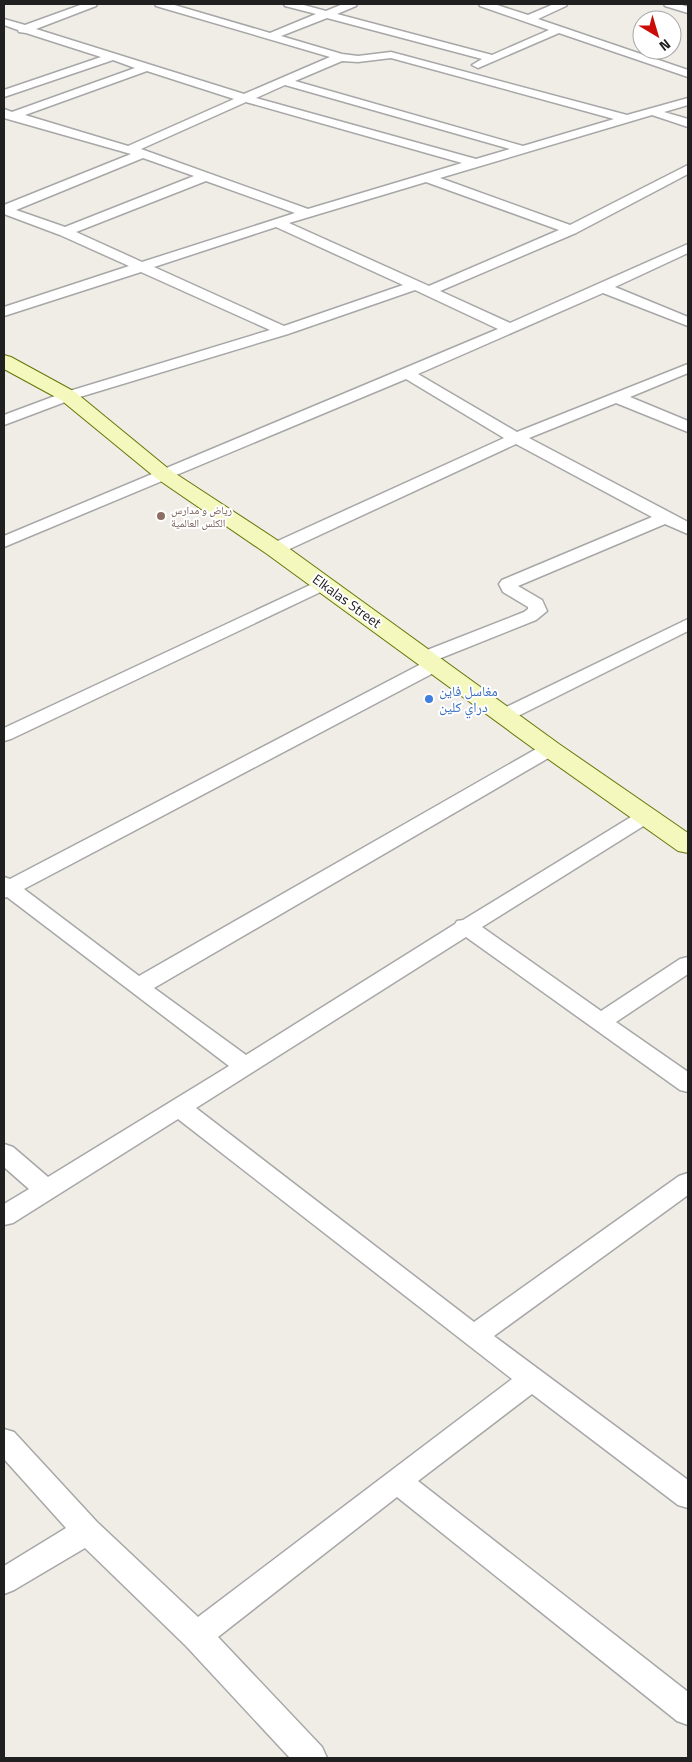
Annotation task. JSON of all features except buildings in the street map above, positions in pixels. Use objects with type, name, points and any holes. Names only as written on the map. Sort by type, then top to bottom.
[{"type":"street","points":[[11,34],[92,4]]},
{"type":"street","points":[[160,4],[341,57],[358,59],[391,55],[628,119]]},
{"type":"street","points":[[289,4],[491,58]]},
{"type":"street","points":[[272,36],[352,4]]},
{"type":"street","points":[[484,4],[688,74]]},
{"type":"street","points":[[529,19],[562,4]]},
{"type":"street","points":[[669,4],[688,10]]},
{"type":"street","points":[[4,22],[242,98],[476,163]]},
{"type":"street","points":[[463,74],[491,58],[558,30]]},
{"type":"street","points":[[4,94],[111,56]]},
{"type":"street","points":[[129,150],[242,98],[341,57]]},
{"type":"street","points":[[7,116],[145,68]]},
{"type":"street","points":[[284,81],[522,149]]},
{"type":"street","points":[[4,312],[277,222],[688,101]]},
{"type":"street","points":[[654,112],[688,123]]},
{"type":"street","points":[[7,116],[143,154],[308,213]]},
{"type":"street","points":[[143,154],[4,210],[65,232],[283,331]]},
{"type":"street","points":[[4,420],[68,396],[423,288],[571,230],[688,169]]},
{"type":"street","points":[[65,232],[206,176]]},
{"type":"street","points":[[427,178],[571,230]]},
{"type":"street","points":[[277,222],[509,328]]},
{"type":"street","points":[[4,542],[163,474],[408,374],[509,328],[604,288],[688,248]]},
{"type":"street","points":[[604,288],[688,322]]},
{"type":"street","name":"Elkalas Street","points":[[4,361],[68,396],[163,474],[275,549],[550,749],[688,845]]},
{"type":"street","points":[[275,549],[516,438],[688,368]]},
{"type":"street","points":[[408,374],[516,438],[688,529]]},
{"type":"street","points":[[618,398],[688,427]]},
{"type":"street","points":[[245,1066],[6,888],[429,662],[530,616],[538,611],[536,604],[509,588],[508,584],[666,517]]},
{"type":"street","points":[[4,735],[323,584]]},
{"type":"street","points":[[505,715],[688,624]]},
{"type":"street","points":[[138,987],[550,749]]},
{"type":"street","points":[[4,1216],[180,1108],[465,926],[646,816]]},
{"type":"street","points":[[465,926],[688,1084]]},
{"type":"street","points":[[600,1022],[688,964]]},
{"type":"street","points":[[180,1108],[474,1336],[688,1496]]},
{"type":"street","points":[[4,1154],[46,1190]]},
{"type":"street","points":[[474,1336],[688,1182]]},
{"type":"street","points":[[197,1636],[532,1379]]},
{"type":"street","points":[[4,1440],[87,1531],[197,1636],[311,1758]]},
{"type":"street","points":[[397,1481],[688,1711]]},
{"type":"street","points":[[4,1582],[87,1531]]},
{"type":"place","name":"رياض و مدارس الكلس العالمية","points":[[161,516]]},
{"type":"place","name":"مغاسل فاين دراي كلين","points":[[429,699]]}]
